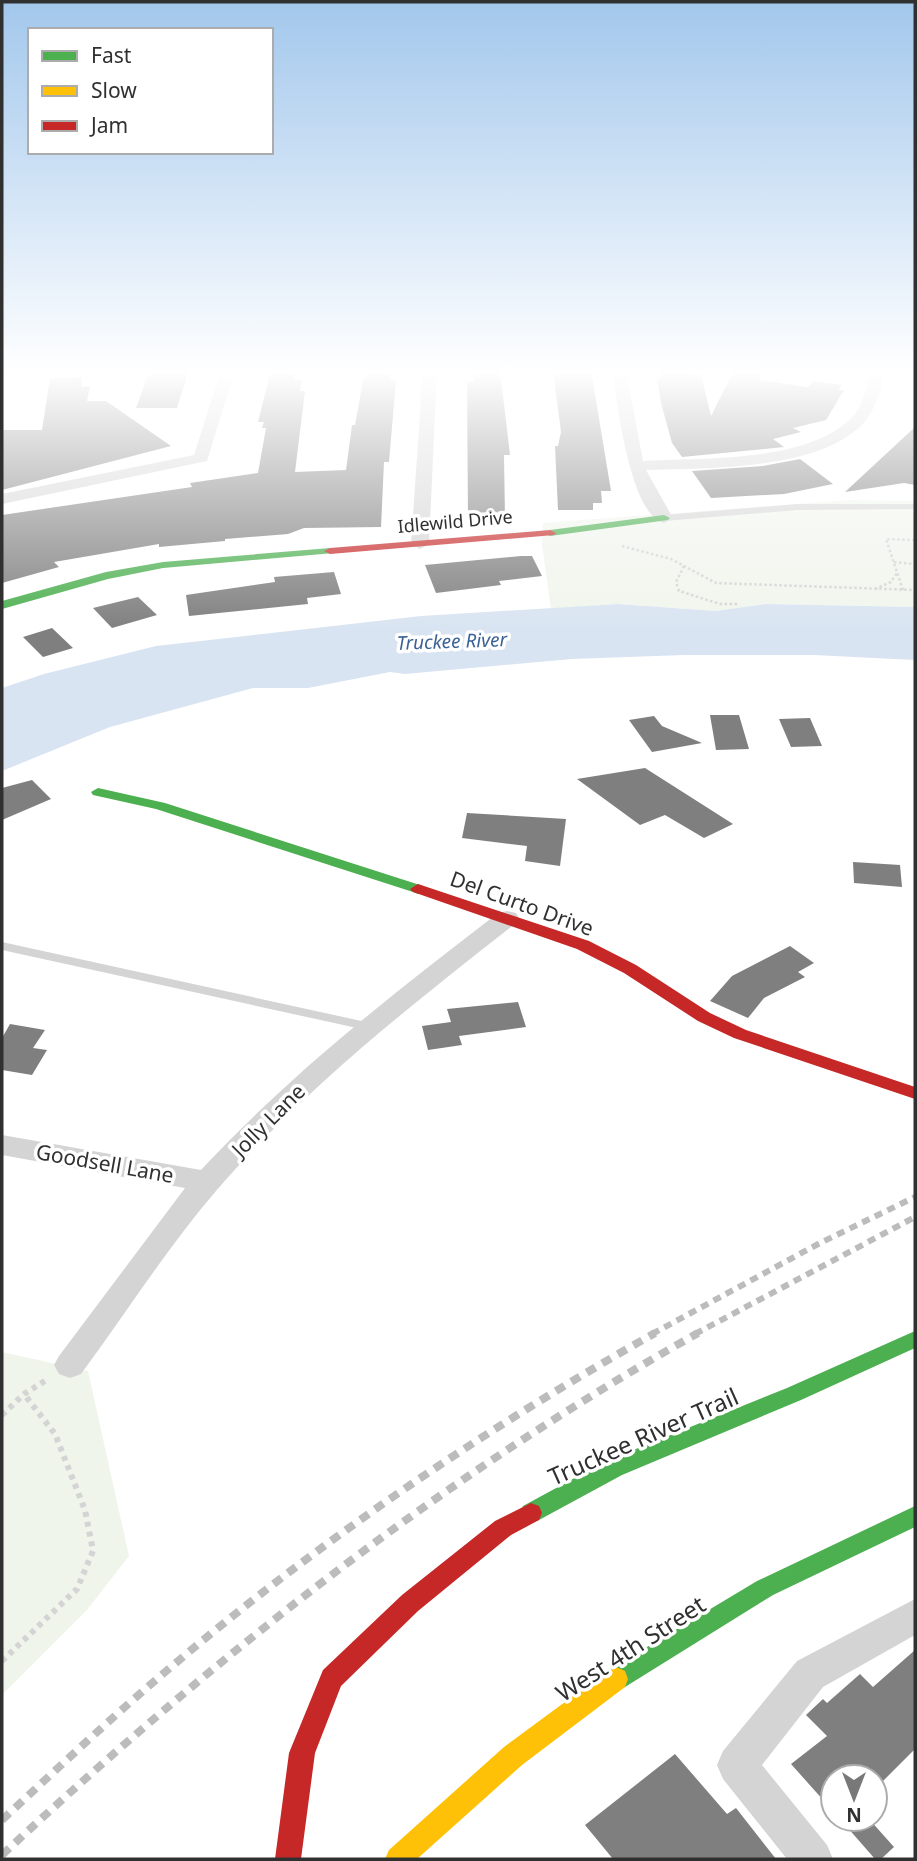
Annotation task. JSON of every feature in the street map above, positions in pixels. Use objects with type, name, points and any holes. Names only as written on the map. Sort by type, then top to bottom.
[{"type":"street","points":[[2,499],[201,457]]},
{"type":"street","points":[[420,544],[425,457]]},
{"type":"street","points":[[634,457],[642,482],[664,518]]},
{"type":"street","points":[[636,466],[761,457]]},
{"type":"street","name":"Idlewild Drive","points":[[2,605],[106,576],[163,565],[543,534],[664,518]]},
{"type":"street","name":"Del Curto Drive","points":[[97,792],[160,806],[508,918],[594,951],[630,970],[704,1017],[740,1034],[915,1093]]},
{"type":"street","name":"Jolly Lane","points":[[70,1364],[208,1182],[280,1106],[366,1026],[508,918]]},
{"type":"street","name":"Goodsell Lane","points":[[2,1145],[208,1182]]},
{"type":"street","name":"Truckee River Trail","points":[[288,1859],[302,1753],[332,1678],[410,1603],[503,1528],[614,1468],[794,1394],[915,1339]]},
{"type":"street","name":"West 4th Street","points":[[398,1859],[529,1743],[643,1662],[769,1587],[915,1516]]},
{"type":"street","points":[[813,1859],[737,1765],[810,1674],[915,1616]]},
{"type":"lane","name":"Idlewild Drive","points":[[664,518],[797,507],[915,507]]},
{"type":"lane","points":[[2,946],[366,1026]]},
{"type":"path","points":[[903,590],[886,539],[915,540],[915,531]]},
{"type":"path","points":[[610,546],[634,547],[684,566],[716,583],[915,590]]},
{"type":"path","points":[[894,562],[915,564]]},
{"type":"path","points":[[684,566],[676,582],[679,591],[720,604],[738,604]]},
{"type":"path","points":[[864,590],[886,585],[897,573]]},
{"type":"path","points":[[2,1415],[24,1394],[70,1364]]},
{"type":"path","points":[[2,1661],[77,1589],[93,1551],[85,1510],[55,1434],[24,1394]]},
{"type":"shaded area","points":[[851,500],[915,501],[915,607],[765,604],[715,611],[618,604],[551,609],[542,545],[543,523]]},
{"type":"shaded area","points":[[2,1352],[88,1371],[129,1556],[87,1610],[2,1695]]},
{"type":"water","name":"Truckee River","points":[[618,604],[715,611],[765,604],[915,607],[915,660],[814,655],[684,655],[572,659],[405,674],[390,672],[308,688],[253,688],[110,727],[2,771],[2,688],[44,674],[156,646],[421,616]]},
{"type":"building","points":[[2,457],[129,457],[2,490]]},
{"type":"building","points":[[261,457],[297,457],[295,472],[346,470],[348,457],[389,457],[389,462],[384,462],[381,527],[304,528],[288,534],[225,541],[159,547],[159,544],[54,562],[59,567],[2,583],[2,515],[192,487],[190,483],[258,473]]},
{"type":"building","points":[[468,457],[504,457],[505,518],[468,518]]},
{"type":"building","points":[[556,457],[605,457],[611,491],[601,491],[602,503],[593,503],[593,510],[558,510]]},
{"type":"building","points":[[883,457],[915,457],[915,485],[904,483],[845,492]]},
{"type":"building","points":[[800,459],[833,484],[784,494],[711,498],[692,471],[763,466]]},
{"type":"building","points":[[532,556],[542,576],[499,581],[501,585],[436,593],[425,565]]},
{"type":"building","points":[[334,572],[341,594],[307,598],[308,604],[189,616],[186,595],[275,582],[274,577]]},
{"type":"building","points":[[138,597],[157,615],[112,628],[93,608]]},
{"type":"building","points":[[52,628],[73,648],[43,657],[23,637]]},
{"type":"building","points":[[710,715],[739,715],[749,749],[716,750]]},
{"type":"building","points":[[654,716],[662,726],[702,743],[652,752],[629,720]]},
{"type":"building","points":[[810,718],[822,746],[791,747],[779,719]]},
{"type":"building","points":[[645,768],[733,824],[704,838],[665,815],[640,825],[577,779]]},
{"type":"building","points":[[32,780],[51,799],[2,820],[2,788]]},
{"type":"building","points":[[467,813],[566,819],[560,866],[525,861],[527,846],[462,838]]},
{"type":"building","points":[[853,862],[900,865],[902,887],[854,883]]},
{"type":"building","points":[[790,946],[814,963],[798,972],[805,977],[764,998],[748,1018],[710,1001],[732,976]]},
{"type":"building","points":[[518,1002],[526,1027],[459,1036],[462,1045],[428,1050],[422,1026],[451,1022],[447,1009]]},
{"type":"building","points":[[10,1024],[45,1030],[33,1048],[47,1050],[32,1075],[2,1070],[2,1038]]},
{"type":"building","points":[[915,1650],[915,1749],[889,1775],[889,1763],[819,1763],[819,1795],[791,1764],[827,1736],[806,1715],[823,1699],[827,1703],[860,1674],[873,1687]]},
{"type":"building","points":[[675,1754],[727,1814],[736,1808],[776,1859],[613,1859],[585,1825]]},
{"type":"building","points":[[852,1833],[882,1833],[894,1847],[881,1859],[875,1859]]},
{"type":"railway","points":[[652,1334],[820,1243],[915,1197]]},
{"type":"railway","points":[[695,1334],[915,1217]]},
{"type":"railway","points":[[2,1820],[149,1686],[285,1575],[344,1531],[466,1448],[655,1333]]},
{"type":"railway","points":[[2,1855],[165,1710],[334,1573],[512,1447],[604,1388],[698,1333]]},
{"type":"traffic: fast","points":[[550,533],[664,518]]},
{"type":"traffic: fast","points":[[2,605],[106,576],[163,565],[330,551]]},
{"type":"traffic: fast","points":[[98,792],[160,806],[418,889]]},
{"type":"traffic: fast","points":[[531,1513],[614,1468],[794,1394],[915,1339]]},
{"type":"traffic: fast","points":[[616,1679],[765,1588],[915,1516]]},
{"type":"traffic: slow","points":[[398,1859],[513,1756],[616,1679]]},
{"type":"traffic: jam","points":[[330,551],[550,533]]},
{"type":"traffic: jam","points":[[418,889],[583,945],[630,969],[704,1017],[740,1034],[915,1093]]},
{"type":"traffic: jam","points":[[288,1859],[302,1753],[332,1678],[410,1603],[503,1528],[531,1513]]}]
